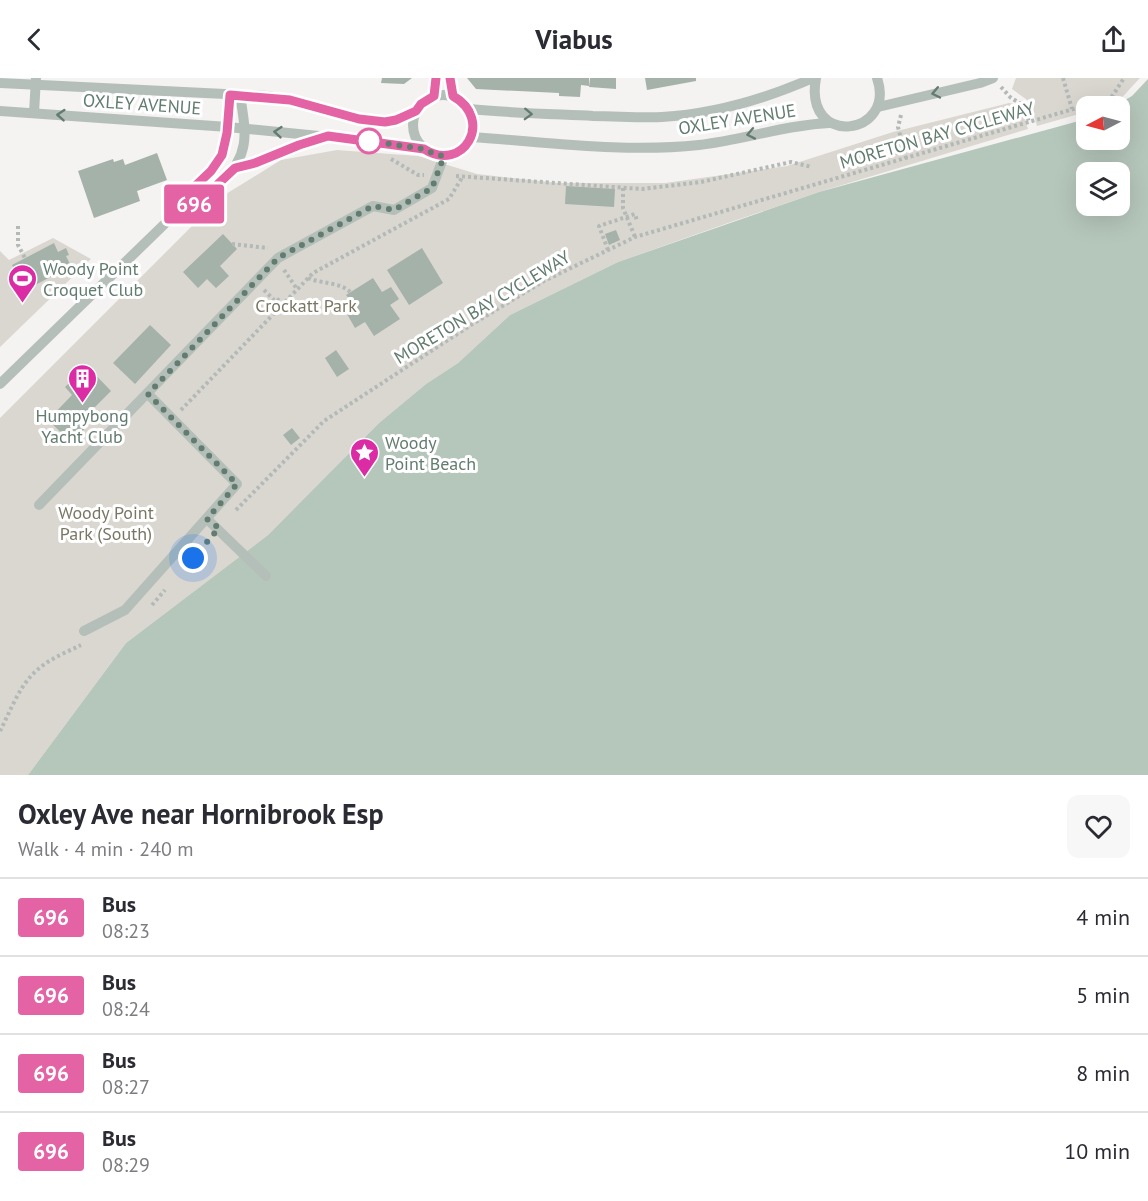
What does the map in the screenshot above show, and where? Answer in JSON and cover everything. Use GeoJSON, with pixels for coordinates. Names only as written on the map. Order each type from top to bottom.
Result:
{"type":"FeatureCollection","features":[{"type":"Feature","properties":{"kind":"street"},"geometry":{"type":"LineString","coordinates":[[434,96],[436,78]]}},
{"type":"Feature","properties":{"kind":"street"},"geometry":{"type":"LineString","coordinates":[[450,78],[453,96]]}},
{"type":"Feature","properties":{"kind":"street"},"geometry":{"type":"LineString","coordinates":[[814,78],[815,105],[829,123]]}},
{"type":"Feature","properties":{"kind":"street","name":"OXLEY AVENUE"},"geometry":{"type":"LineString","coordinates":[[469,109],[517,113],[662,117],[698,113],[753,101],[814,78]]}},
{"type":"Feature","properties":{"kind":"street"},"geometry":{"type":"LineString","coordinates":[[877,78],[881,98],[878,107]]}},
{"type":"Feature","properties":{"kind":"street"},"geometry":{"type":"LineString","coordinates":[[34,113],[36,81]]}},
{"type":"Feature","properties":{"kind":"street","name":"OXLEY AVENUE"},"geometry":{"type":"LineString","coordinates":[[0,83],[36,81],[290,100],[372,121],[396,120],[416,111]]}},
{"type":"Feature","properties":{"kind":"street"},"geometry":{"type":"LineString","coordinates":[[878,107],[996,81]]}},
{"type":"Feature","properties":{"kind":"street"},"geometry":{"type":"LineString","coordinates":[[0,384],[181,208],[190,191],[217,164],[224,149],[235,95]]}},
{"type":"Feature","properties":{"kind":"street"},"geometry":{"type":"LineString","coordinates":[[181,208],[200,201],[235,168],[244,147],[245,129],[235,95]]}},
{"type":"Feature","properties":{"kind":"street"},"geometry":{"type":"LineString","coordinates":[[434,96],[453,96],[462,102],[469,109],[474,128],[471,137],[460,150],[444,156],[424,149],[413,132],[416,111],[421,104],[434,96]]}},
{"type":"Feature","properties":{"kind":"street","name":"OXLEY AVENUE"},"geometry":{"type":"LineString","coordinates":[[471,137],[632,148],[700,145],[801,124],[829,123],[850,127],[862,124],[872,117],[878,107]]}},
{"type":"Feature","properties":{"kind":"street","name":"OXLEY AVENUE"},"geometry":{"type":"LineString","coordinates":[[0,111],[228,127],[328,136],[424,149]]}},
{"type":"Feature","properties":{"kind":"street"},"geometry":{"type":"LineString","coordinates":[[235,168],[328,136]]}},
{"type":"Feature","properties":{"kind":"street"},"geometry":{"type":"LineString","coordinates":[[39,505],[278,258],[373,206],[394,210],[432,188],[444,156]]}},
{"type":"Feature","properties":{"kind":"street"},"geometry":{"type":"LineString","coordinates":[[84,631],[125,610],[237,484],[148,394]]}},
{"type":"Feature","properties":{"kind":"street"},"geometry":{"type":"LineString","coordinates":[[207,519],[219,528],[266,576]]}},
{"type":"Feature","properties":{"kind":"path"},"geometry":{"type":"LineString","coordinates":[[1063,78],[1072,109]]}},
{"type":"Feature","properties":{"kind":"path","name":"MORETON BAY CYCLEWAY"},"geometry":{"type":"LineString","coordinates":[[219,528],[324,422],[489,314],[543,282],[635,237],[1112,98],[1124,78]]}},
{"type":"Feature","properties":{"kind":"path"},"geometry":{"type":"LineString","coordinates":[[996,81],[1004,92],[1023,105],[1029,122]]}},
{"type":"Feature","properties":{"kind":"path"},"geometry":{"type":"LineString","coordinates":[[902,111],[898,127],[906,158]]}},
{"type":"Feature","properties":{"kind":"path"},"geometry":{"type":"LineString","coordinates":[[380,158],[391,159],[418,175],[428,174]]}},
{"type":"Feature","properties":{"kind":"path"},"geometry":{"type":"LineString","coordinates":[[456,176],[642,189],[701,182],[791,162],[812,166]]}},
{"type":"Feature","properties":{"kind":"path"},"geometry":{"type":"LineString","coordinates":[[173,420],[313,273],[449,200],[463,176]]}},
{"type":"Feature","properties":{"kind":"path"},"geometry":{"type":"LineString","coordinates":[[623,188],[623,207],[635,237]]}},
{"type":"Feature","properties":{"kind":"path"},"geometry":{"type":"LineString","coordinates":[[608,250],[599,226],[635,214],[638,221]]}},
{"type":"Feature","properties":{"kind":"path"},"geometry":{"type":"LineString","coordinates":[[18,226],[18,245],[25,258]]}},
{"type":"Feature","properties":{"kind":"path"},"geometry":{"type":"LineString","coordinates":[[309,278],[319,283],[345,287],[350,292]]}},
{"type":"Feature","properties":{"kind":"path"},"geometry":{"type":"LineString","coordinates":[[255,281],[274,300],[276,298],[283,304]]}},
{"type":"Feature","properties":{"kind":"path"},"geometry":{"type":"LineString","coordinates":[[149,607],[169,585]]}},
{"type":"Feature","properties":{"kind":"path"},"geometry":{"type":"LineString","coordinates":[[0,730],[33,674],[51,660],[84,644]]}},
{"type":"Feature","properties":{"kind":"green space"},"geometry":{"type":"Polygon","coordinates":[[[1016,78],[1140,78],[1123,96],[1076,96],[1076,115],[1037,126],[1030,102],[1012,89],[1016,78]]]}},
{"type":"Feature","properties":{"kind":"green space","name":"Crockatt Park"},"geometry":{"type":"Polygon","coordinates":[[[1009,103],[1020,105],[1028,129],[819,192],[618,262],[510,315],[458,363],[426,384],[379,423],[268,535],[126,643],[28,775],[0,775],[0,418],[221,197],[281,160],[337,150],[418,156],[477,174],[558,183],[665,183],[787,166],[893,132],[1009,103]]]}},
{"type":"Feature","properties":{"kind":"green space","name":"Woody Point Croquet Club"},"geometry":{"type":"Polygon","coordinates":[[[53,238],[91,259],[0,347],[0,251],[9,260],[53,238]]]}},
{"type":"Feature","properties":{"kind":"shaded area"},"geometry":{"type":"Polygon","coordinates":[[[1148,79],[1148,775],[28,775],[126,643],[268,535],[379,423],[426,384],[458,363],[510,315],[618,262],[819,192],[1076,122],[1076,150],[1130,150],[1130,97],[1148,79]]]}},
{"type":"Feature","properties":{"kind":"building"},"geometry":{"type":"Polygon","coordinates":[[[382,78],[412,78],[404,84],[381,83],[382,78]]]}},
{"type":"Feature","properties":{"kind":"building"},"geometry":{"type":"Polygon","coordinates":[[[467,78],[589,78],[589,86],[581,85],[580,97],[559,96],[559,93],[476,89],[467,78]]]}},
{"type":"Feature","properties":{"kind":"building"},"geometry":{"type":"Polygon","coordinates":[[[590,78],[616,78],[616,89],[589,87],[590,78]]]}},
{"type":"Feature","properties":{"kind":"building"},"geometry":{"type":"Polygon","coordinates":[[[645,78],[696,78],[696,81],[647,90],[645,78]]]}},
{"type":"Feature","properties":{"kind":"building"},"geometry":{"type":"Polygon","coordinates":[[[898,142],[901,153],[889,157],[886,146],[898,142]]]}},
{"type":"Feature","properties":{"kind":"building"},"geometry":{"type":"Polygon","coordinates":[[[157,153],[167,180],[137,191],[140,201],[94,218],[78,171],[113,159],[114,162],[123,159],[125,165],[157,153]]]}},
{"type":"Feature","properties":{"kind":"building"},"geometry":{"type":"Polygon","coordinates":[[[566,186],[615,189],[614,207],[565,204],[566,186]]]}},
{"type":"Feature","properties":{"kind":"building"},"geometry":{"type":"Polygon","coordinates":[[[616,230],[620,240],[609,245],[605,234],[616,230]]]}},
{"type":"Feature","properties":{"kind":"building"},"geometry":{"type":"Polygon","coordinates":[[[223,234],[237,249],[220,266],[229,276],[216,288],[207,279],[198,288],[183,272],[223,234]]]}},
{"type":"Feature","properties":{"kind":"building"},"geometry":{"type":"Polygon","coordinates":[[[54,243],[58,252],[66,248],[69,255],[66,256],[70,264],[66,266],[67,268],[26,290],[12,265],[54,243]]]}},
{"type":"Feature","properties":{"kind":"building"},"geometry":{"type":"Polygon","coordinates":[[[422,248],[443,283],[409,305],[387,270],[422,248]]]}},
{"type":"Feature","properties":{"kind":"building"},"geometry":{"type":"Polygon","coordinates":[[[550,259],[555,269],[544,275],[539,265],[550,259]]]}},
{"type":"Feature","properties":{"kind":"building"},"geometry":{"type":"Polygon","coordinates":[[[373,278],[382,292],[391,287],[399,299],[390,305],[400,319],[374,336],[365,322],[355,328],[347,314],[356,308],[346,295],[373,278]]]}},
{"type":"Feature","properties":{"kind":"building"},"geometry":{"type":"Polygon","coordinates":[[[150,325],[171,345],[135,384],[113,363],[150,325]]]}},
{"type":"Feature","properties":{"kind":"building"},"geometry":{"type":"Polygon","coordinates":[[[336,350],[349,369],[337,377],[325,358],[336,350]]]}},
{"type":"Feature","properties":{"kind":"building","name":"Humpybong Yacht Club"},"geometry":{"type":"Polygon","coordinates":[[[87,366],[111,391],[91,411],[96,416],[72,443],[48,420],[72,395],[65,387],[87,366]]]}},
{"type":"Feature","properties":{"kind":"building"},"geometry":{"type":"Polygon","coordinates":[[[292,428],[300,438],[291,445],[283,435],[292,428]]]}},
{"type":"Feature","properties":{"kind":"bus line","name":"696"},"geometry":{"type":"LineString","coordinates":[[436,78],[434,96],[427,99],[416,111],[385,122],[359,119],[268,96],[230,95],[227,133],[222,155],[211,171],[190,191],[181,208],[200,201],[235,168],[328,136],[424,149],[437,155],[453,154],[467,145],[474,128],[469,109],[453,96],[450,78]]}},
{"type":"Feature","properties":{"kind":"place","name":"Woody Point Croquet Club"},"geometry":{"type":"Point","coordinates":[22,304]}},
{"type":"Feature","properties":{"kind":"place","name":"Humpybong Yacht Club"},"geometry":{"type":"Point","coordinates":[82,404]}},
{"type":"Feature","properties":{"kind":"place","name":"Woody Point Beach"},"geometry":{"type":"Point","coordinates":[364,478]}},
{"type":"Feature","properties":{"kind":"route"},"geometry":{"type":"LineString","coordinates":[[193,558],[219,528],[207,519],[237,484],[148,394],[278,258],[373,206],[394,210],[432,188],[444,156],[424,149],[369,141]]}},
{"type":"Feature","properties":{"kind":"park label","name":"Woody Point Park (South)"},"geometry":{"type":"Point","coordinates":[106,522]}}]}
